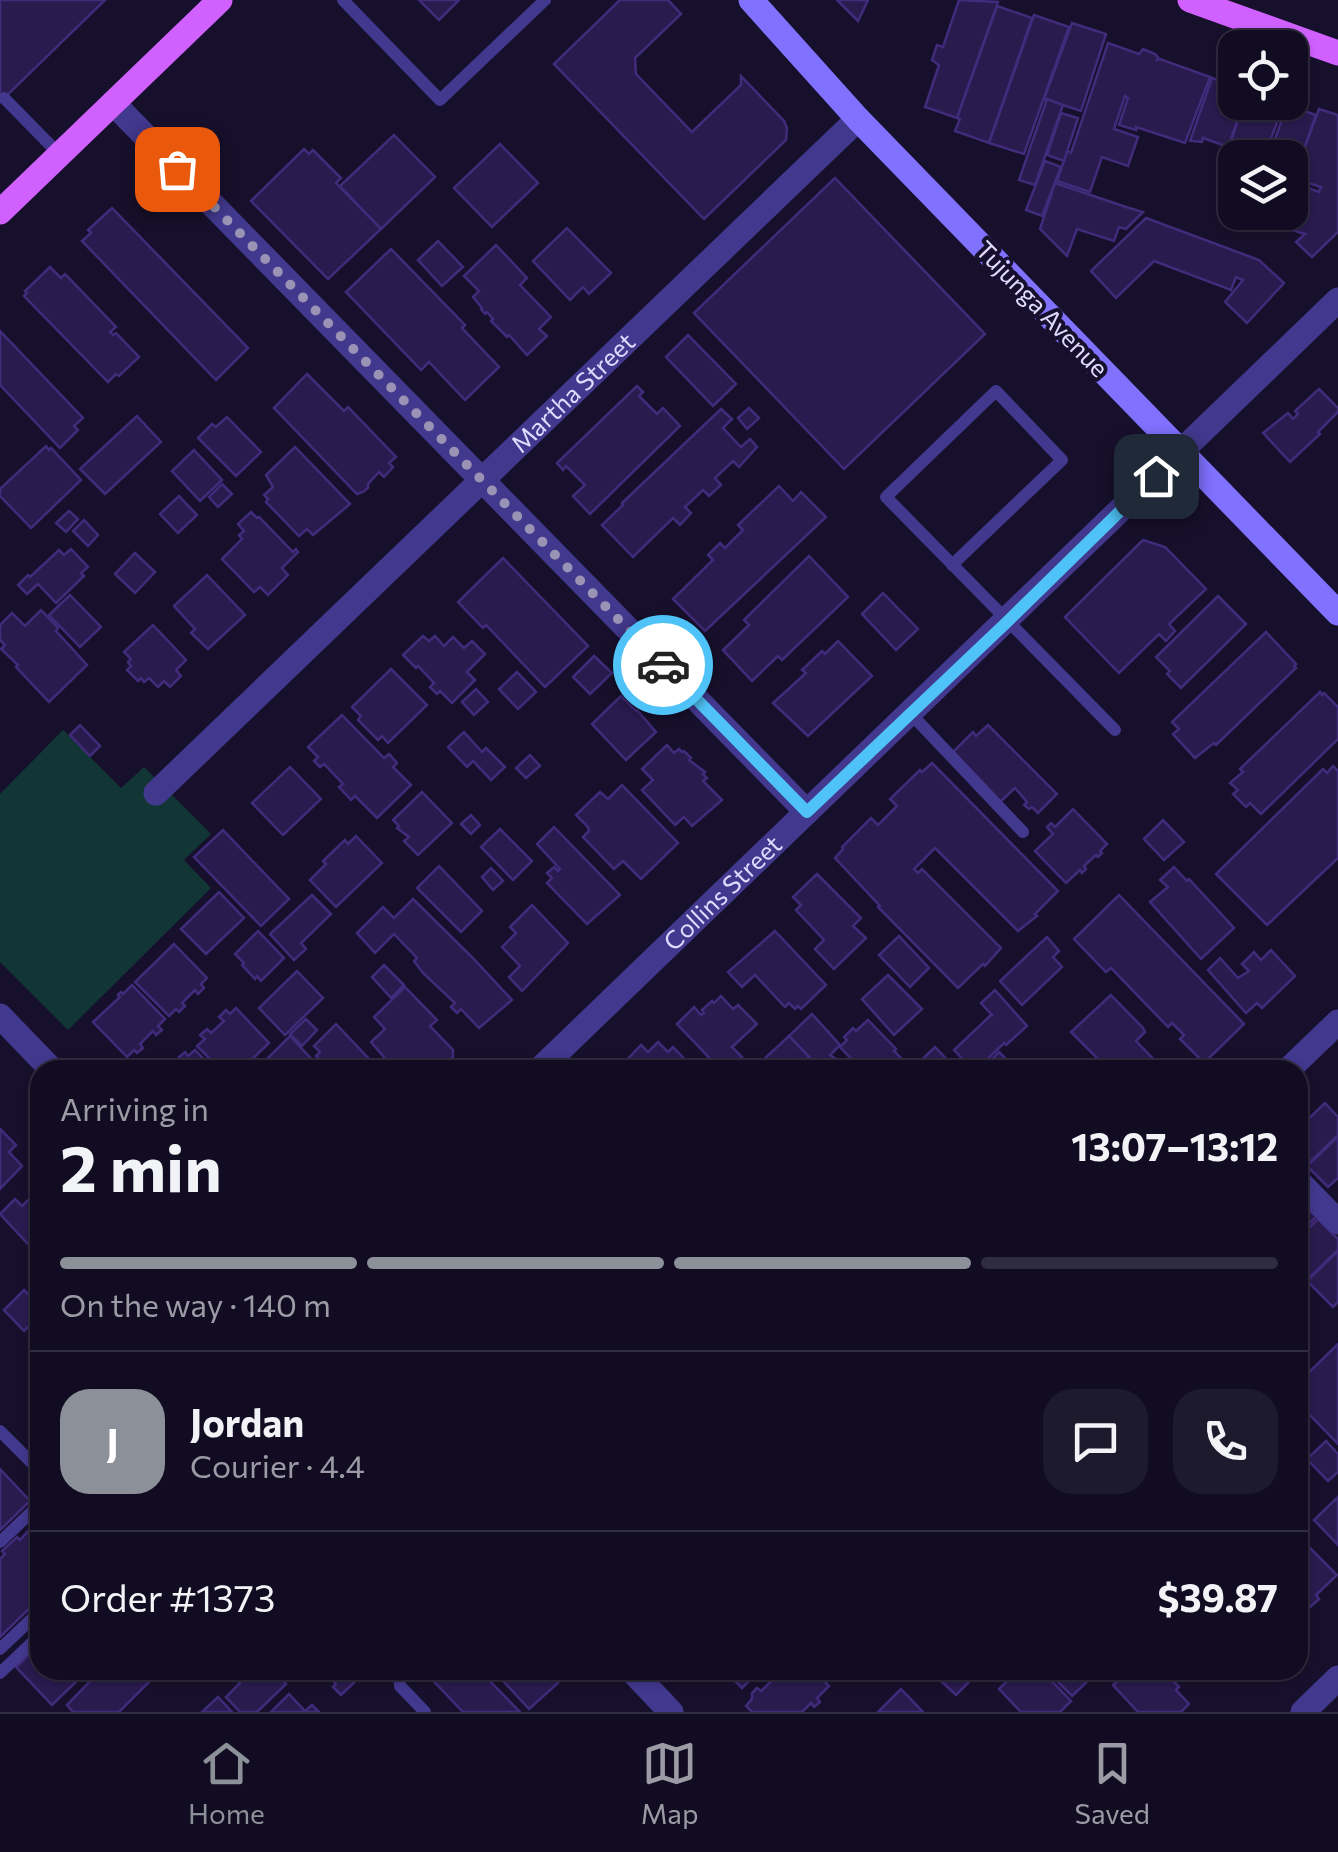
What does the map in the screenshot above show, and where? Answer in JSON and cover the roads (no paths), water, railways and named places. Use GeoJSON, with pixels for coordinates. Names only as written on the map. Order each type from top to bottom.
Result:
{"type":"FeatureCollection","features":[{"type":"Feature","properties":{"kind":"main road"},"geometry":{"type":"LineString","coordinates":[[2,205],[60,155],[220,0]]}},
{"type":"Feature","properties":{"kind":"main road"},"geometry":{"type":"LineString","coordinates":[[1190,0],[1338,54]]}},
{"type":"Feature","properties":{"kind":"street","name":"Tujunga Avenue"},"geometry":{"type":"LineString","coordinates":[[751,0],[858,119],[1338,614]]}},
{"type":"Feature","properties":{"kind":"street"},"geometry":{"type":"LineString","coordinates":[[113,104],[807,812]]}},
{"type":"Feature","properties":{"kind":"street","name":"Martha Street"},"geometry":{"type":"LineString","coordinates":[[156,792],[858,119]]}},
{"type":"Feature","properties":{"kind":"street","name":"Collins Street"},"geometry":{"type":"LineString","coordinates":[[549,1060],[1338,300]]}},
{"type":"Feature","properties":{"kind":"street"},"geometry":{"type":"LineString","coordinates":[[0,1016],[42,1060]]}},
{"type":"Feature","properties":{"kind":"street"},"geometry":{"type":"LineString","coordinates":[[1298,1060],[1338,1022]]}},
{"type":"Feature","properties":{"kind":"street"},"geometry":{"type":"LineString","coordinates":[[1308,1191],[1338,1222]]}},
{"type":"Feature","properties":{"kind":"street"},"geometry":{"type":"LineString","coordinates":[[1303,1712],[1338,1678]]}},
{"type":"Feature","properties":{"kind":"street"},"geometry":{"type":"LineString","coordinates":[[641,1680],[671,1712]]}},
{"type":"Feature","properties":{"kind":"lane"},"geometry":{"type":"LineString","coordinates":[[343,0],[440,100],[546,0]]}},
{"type":"Feature","properties":{"kind":"lane"},"geometry":{"type":"LineString","coordinates":[[4,98],[60,155]]}},
{"type":"Feature","properties":{"kind":"lane"},"geometry":{"type":"LineString","coordinates":[[952,565],[1062,460],[996,390],[886,497],[1007,622],[1115,730]]}},
{"type":"Feature","properties":{"kind":"lane"},"geometry":{"type":"LineString","coordinates":[[911,714],[1022,832]]}},
{"type":"Feature","properties":{"kind":"lane"},"geometry":{"type":"LineString","coordinates":[[0,1430],[30,1461]]}},
{"type":"Feature","properties":{"kind":"lane"},"geometry":{"type":"LineString","coordinates":[[0,1542],[30,1514]]}},
{"type":"Feature","properties":{"kind":"lane"},"geometry":{"type":"LineString","coordinates":[[0,1649],[30,1620]]}},
{"type":"Feature","properties":{"kind":"lane"},"geometry":{"type":"LineString","coordinates":[[0,1673],[30,1644]]}},
{"type":"Feature","properties":{"kind":"lane"},"geometry":{"type":"LineString","coordinates":[[400,1680],[400,1686],[425,1712]]}}]}
